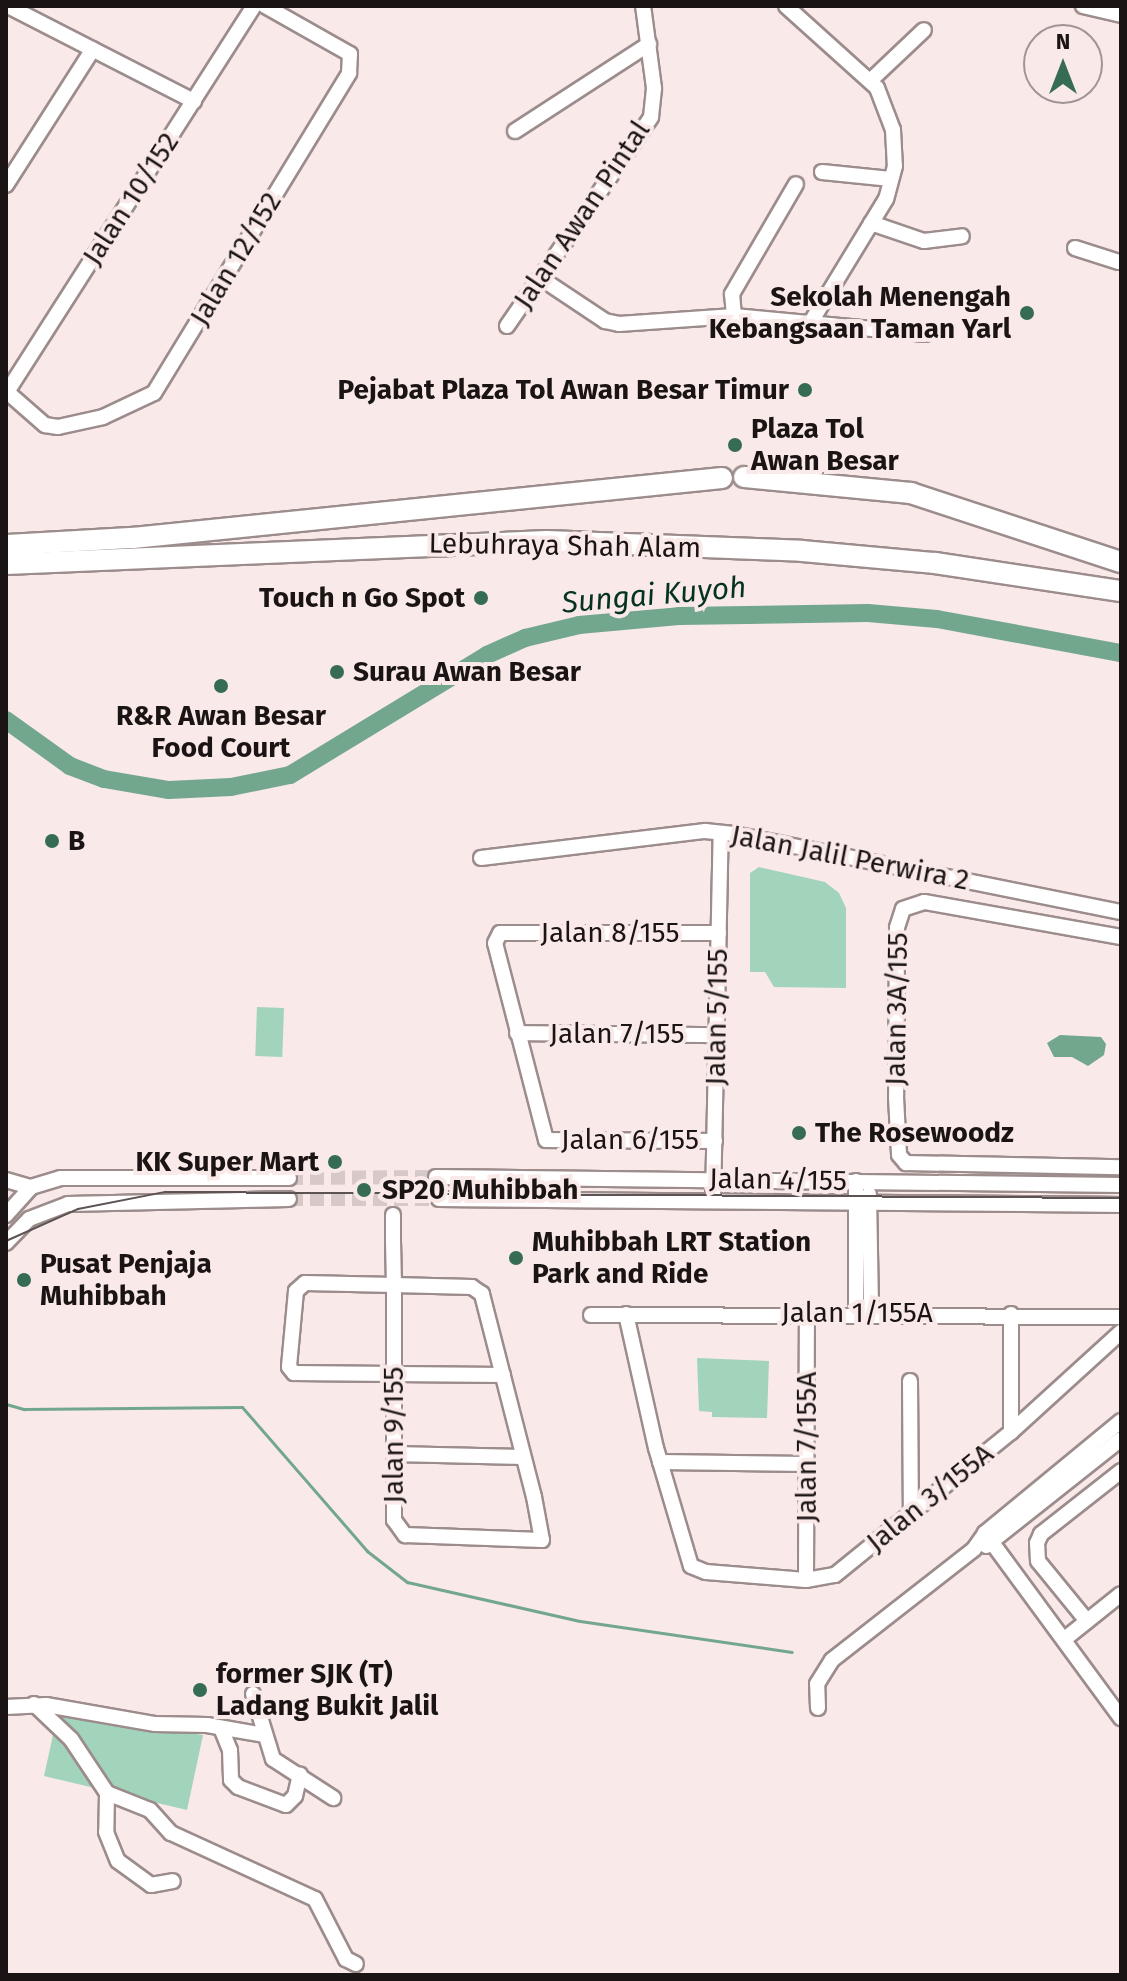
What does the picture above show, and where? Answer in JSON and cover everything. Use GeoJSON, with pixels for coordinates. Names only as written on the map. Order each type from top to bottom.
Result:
{"type":"FeatureCollection","features":[{"type":"Feature","properties":{"kind":"highway"},"geometry":{"type":"LineString","coordinates":[[744,477],[911,493],[1121,562]]}},
{"type":"Feature","properties":{"kind":"highway","name":"Lebuhraya Shah Alam"},"geometry":{"type":"LineString","coordinates":[[6,545],[133,538],[722,478]]}},
{"type":"Feature","properties":{"kind":"highway","name":"Lebuhraya Shah Alam"},"geometry":{"type":"LineString","coordinates":[[6,564],[547,541],[802,551],[935,563],[1121,591]]}},
{"type":"Feature","properties":{"kind":"street"},"geometry":{"type":"LineString","coordinates":[[8,6],[194,101]]}},
{"type":"Feature","properties":{"kind":"street","name":"Jalan 10/152"},"geometry":{"type":"LineString","coordinates":[[6,392],[254,6]]}},
{"type":"Feature","properties":{"kind":"street","name":"Jalan 12/152"},"geometry":{"type":"LineString","coordinates":[[6,392],[45,425],[58,427],[103,417],[154,393],[349,73],[350,54],[331,40],[265,6]]}},
{"type":"Feature","properties":{"kind":"street","name":"Jalan Awan Pintal"},"geometry":{"type":"LineString","coordinates":[[507,326],[651,117],[654,88],[643,6]]}},
{"type":"Feature","properties":{"kind":"street"},"geometry":{"type":"LineString","coordinates":[[1083,6],[1121,15]]}},
{"type":"Feature","properties":{"kind":"street"},"geometry":{"type":"LineString","coordinates":[[791,8],[870,81],[893,130],[891,179],[871,223],[809,325]]}},
{"type":"Feature","properties":{"kind":"street"},"geometry":{"type":"LineString","coordinates":[[870,81],[924,30]]}},
{"type":"Feature","properties":{"kind":"street"},"geometry":{"type":"LineString","coordinates":[[515,131],[649,44]]}},
{"type":"Feature","properties":{"kind":"street"},"geometry":{"type":"LineString","coordinates":[[6,185],[93,49]]}},
{"type":"Feature","properties":{"kind":"street"},"geometry":{"type":"LineString","coordinates":[[822,172],[891,179]]}},
{"type":"Feature","properties":{"kind":"street"},"geometry":{"type":"LineString","coordinates":[[734,316],[732,294],[796,184]]}},
{"type":"Feature","properties":{"kind":"street"},"geometry":{"type":"LineString","coordinates":[[871,223],[924,241],[962,236]]}},
{"type":"Feature","properties":{"kind":"street"},"geometry":{"type":"LineString","coordinates":[[1075,248],[1120,261]]}},
{"type":"Feature","properties":{"kind":"street"},"geometry":{"type":"LineString","coordinates":[[542,279],[605,321],[619,324],[734,316],[925,334]]}},
{"type":"Feature","properties":{"kind":"street","name":"Jalan Jalil Perwira 2"},"geometry":{"type":"LineString","coordinates":[[481,858],[721,833],[1121,912]]}},
{"type":"Feature","properties":{"kind":"street","name":"Jalan 5/155"},"geometry":{"type":"LineString","coordinates":[[713,1201],[721,833]]}},
{"type":"Feature","properties":{"kind":"street","name":"Jalan 3A/155"},"geometry":{"type":"LineString","coordinates":[[1121,937],[924,902],[903,909],[897,928],[896,1097],[899,1155],[906,1163],[1121,1167]]}},
{"type":"Feature","properties":{"kind":"street","name":"Jalan 8/155"},"geometry":{"type":"LineString","coordinates":[[517,1033],[495,943],[500,933],[719,933]]}},
{"type":"Feature","properties":{"kind":"street","name":"Jalan 7/155"},"geometry":{"type":"LineString","coordinates":[[517,1033],[717,1035]]}},
{"type":"Feature","properties":{"kind":"street","name":"Jalan 6/155"},"geometry":{"type":"LineString","coordinates":[[517,1033],[546,1140],[715,1141]]}},
{"type":"Feature","properties":{"kind":"street","name":"Jalan 4/155"},"geometry":{"type":"LineString","coordinates":[[436,1177],[1121,1185]]}},
{"type":"Feature","properties":{"kind":"street"},"geometry":{"type":"LineString","coordinates":[[6,1215],[31,1187],[61,1178],[289,1178]]}},
{"type":"Feature","properties":{"kind":"street"},"geometry":{"type":"LineString","coordinates":[[6,1180],[31,1187]]}},
{"type":"Feature","properties":{"kind":"street"},"geometry":{"type":"LineString","coordinates":[[862,1181],[864,1313]]}},
{"type":"Feature","properties":{"kind":"street"},"geometry":{"type":"LineString","coordinates":[[6,1243],[29,1219],[68,1204],[289,1199]]}},
{"type":"Feature","properties":{"kind":"street","name":"Jalan 4/155"},"geometry":{"type":"LineString","coordinates":[[439,1199],[1121,1205]]}},
{"type":"Feature","properties":{"kind":"street","name":"Jalan 9/155"},"geometry":{"type":"LineString","coordinates":[[393,1215],[394,1520],[405,1535],[540,1542],[523,1457],[484,1300],[472,1287],[394,1285]]}},
{"type":"Feature","properties":{"kind":"street"},"geometry":{"type":"LineString","coordinates":[[394,1285],[305,1283],[294,1297],[291,1371],[503,1375]]}},
{"type":"Feature","properties":{"kind":"street","name":"Jalan 7/155A"},"geometry":{"type":"LineString","coordinates":[[806,1580],[807,1313]]}},
{"type":"Feature","properties":{"kind":"street","name":"Jalan 1/155A"},"geometry":{"type":"LineString","coordinates":[[591,1315],[864,1313],[1121,1317]]}},
{"type":"Feature","properties":{"kind":"street"},"geometry":{"type":"LineString","coordinates":[[626,1314],[660,1462],[808,1464]]}},
{"type":"Feature","properties":{"kind":"street"},"geometry":{"type":"LineString","coordinates":[[1011,1314],[1011,1432]]}},
{"type":"Feature","properties":{"kind":"street","name":"Jalan 3/155A"},"geometry":{"type":"LineString","coordinates":[[660,1462],[687,1560],[706,1572],[806,1580],[835,1575],[1011,1432],[1121,1332]]}},
{"type":"Feature","properties":{"kind":"street"},"geometry":{"type":"LineString","coordinates":[[910,1381],[911,1513]]}},
{"type":"Feature","properties":{"kind":"street"},"geometry":{"type":"LineString","coordinates":[[990,1538],[1121,1421]]}},
{"type":"Feature","properties":{"kind":"street"},"geometry":{"type":"LineString","coordinates":[[818,1708],[817,1684],[825,1667],[974,1549],[1121,1439]]}},
{"type":"Feature","properties":{"kind":"street"},"geometry":{"type":"LineString","coordinates":[[394,1454],[523,1457]]}},
{"type":"Feature","properties":{"kind":"street"},"geometry":{"type":"LineString","coordinates":[[1087,1621],[1038,1561],[1037,1543],[1041,1534],[1121,1471]]}},
{"type":"Feature","properties":{"kind":"street"},"geometry":{"type":"LineString","coordinates":[[990,1538],[1066,1638],[1121,1718]]}},
{"type":"Feature","properties":{"kind":"street"},"geometry":{"type":"LineString","coordinates":[[1066,1638],[1121,1594]]}},
{"type":"Feature","properties":{"kind":"street"},"geometry":{"type":"LineString","coordinates":[[253,1694],[273,1759],[333,1798]]}},
{"type":"Feature","properties":{"kind":"street"},"geometry":{"type":"LineString","coordinates":[[6,1707],[34,1704],[155,1724],[221,1728],[265,1735]]}},
{"type":"Feature","properties":{"kind":"street"},"geometry":{"type":"LineString","coordinates":[[34,1704],[71,1739],[107,1793],[150,1810],[171,1833],[315,1899],[346,1959],[356,1964]]}},
{"type":"Feature","properties":{"kind":"street"},"geometry":{"type":"LineString","coordinates":[[221,1728],[230,1750],[231,1780],[238,1787],[286,1805],[295,1796],[300,1775]]}},
{"type":"Feature","properties":{"kind":"street"},"geometry":{"type":"LineString","coordinates":[[107,1793],[106,1832],[118,1861],[151,1885],[173,1881]]}},
{"type":"Feature","properties":{"kind":"shaded area"},"geometry":{"type":"Polygon","coordinates":[[[759,867],[825,882],[839,893],[846,908],[846,988],[774,987],[765,972],[750,972],[750,873],[759,867]]]}},
{"type":"Feature","properties":{"kind":"shaded area"},"geometry":{"type":"Polygon","coordinates":[[[257,1007],[284,1008],[282,1057],[255,1056],[257,1007]]]}},
{"type":"Feature","properties":{"kind":"shaded area"},"geometry":{"type":"Polygon","coordinates":[[[1060,1035],[1101,1037],[1106,1044],[1104,1055],[1088,1066],[1072,1057],[1054,1057],[1047,1043],[1060,1035]]]}},
{"type":"Feature","properties":{"kind":"shaded area"},"geometry":{"type":"Polygon","coordinates":[[[697,1358],[769,1361],[767,1418],[712,1417],[712,1412],[699,1411],[697,1358]]]}},
{"type":"Feature","properties":{"kind":"shaded area"},"geometry":{"type":"Polygon","coordinates":[[[58,1712],[203,1735],[187,1810],[44,1776],[58,1712]]]}},
{"type":"Feature","properties":{"kind":"waterway","name":"Sungai Kuyoh"},"geometry":{"type":"LineString","coordinates":[[6,720],[70,766],[104,779],[169,790],[231,787],[290,775],[487,655],[525,638],[579,625],[679,616],[868,613],[937,619],[1121,653]]}},
{"type":"Feature","properties":{"kind":"waterway"},"geometry":{"type":"LineString","coordinates":[[6,1404],[24,1409],[242,1407],[367,1551],[407,1582],[580,1621],[792,1652]]}},
{"type":"Feature","properties":{"kind":"tunnel"},"geometry":{"type":"LineString","coordinates":[[289,1178],[436,1177]]}},
{"type":"Feature","properties":{"kind":"tunnel"},"geometry":{"type":"LineString","coordinates":[[289,1199],[439,1199]]}},
{"type":"Feature","properties":{"kind":"tram line"},"geometry":{"type":"LineString","coordinates":[[6,1241],[78,1209],[165,1192],[1121,1198]]}},
{"type":"Feature","properties":{"kind":"place","name":"Sekolah Menengah Kebangsaan Taman Yarl"},"geometry":{"type":"Point","coordinates":[1027,313]}},
{"type":"Feature","properties":{"kind":"place","name":"Pejabat Plaza Tol Awan Besar Timur"},"geometry":{"type":"Point","coordinates":[805,390]}},
{"type":"Feature","properties":{"kind":"place","name":"Plaza Tol Awan Besar"},"geometry":{"type":"Point","coordinates":[735,445]}},
{"type":"Feature","properties":{"kind":"place","name":"Touch n Go Spot"},"geometry":{"type":"Point","coordinates":[481,598]}},
{"type":"Feature","properties":{"kind":"place","name":"Surau Awan Besar"},"geometry":{"type":"Point","coordinates":[337,672]}},
{"type":"Feature","properties":{"kind":"place","name":"R&R Awan Besar Food Court"},"geometry":{"type":"Point","coordinates":[221,686]}},
{"type":"Feature","properties":{"kind":"place","name":"B"},"geometry":{"type":"Point","coordinates":[52,841]}},
{"type":"Feature","properties":{"kind":"place","name":"The Rosewoodz"},"geometry":{"type":"Point","coordinates":[799,1133]}},
{"type":"Feature","properties":{"kind":"place","name":"KK Super Mart"},"geometry":{"type":"Point","coordinates":[335,1162]}},
{"type":"Feature","properties":{"kind":"place","name":"SP20 Muhibbah"},"geometry":{"type":"Point","coordinates":[364,1190]}},
{"type":"Feature","properties":{"kind":"place","name":"Muhibbah LRT Station Park and Ride"},"geometry":{"type":"Point","coordinates":[516,1258]}},
{"type":"Feature","properties":{"kind":"place","name":"Pusat Penjaja Muhibbah"},"geometry":{"type":"Point","coordinates":[24,1280]}},
{"type":"Feature","properties":{"kind":"place","name":"former SJK (T) Ladang Bukit Jalil"},"geometry":{"type":"Point","coordinates":[200,1690]}}]}
